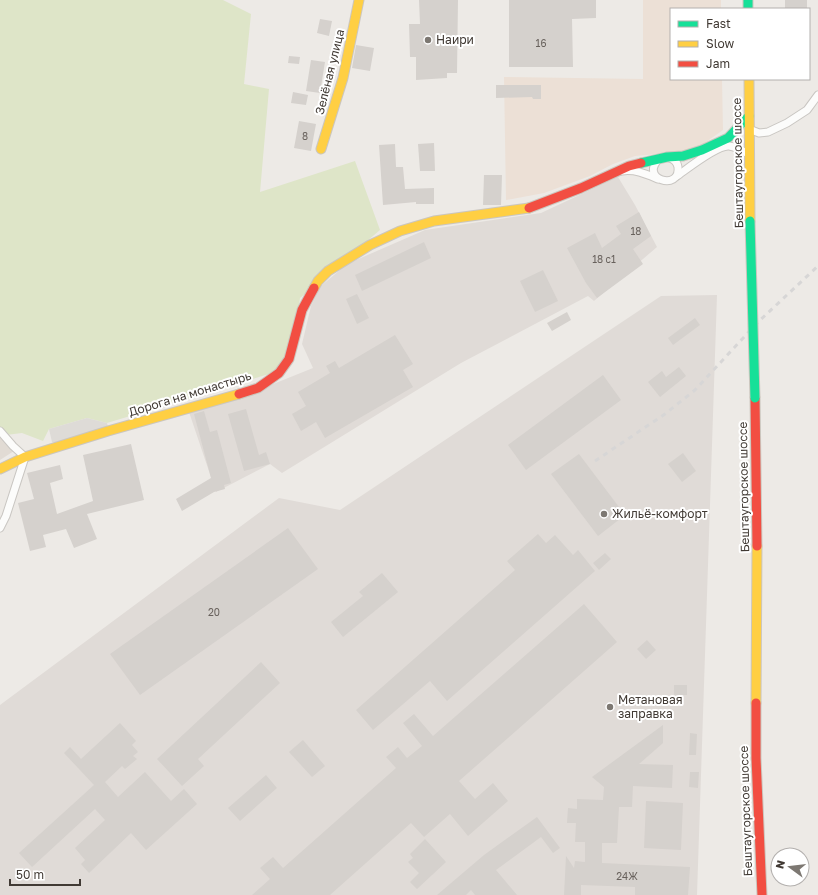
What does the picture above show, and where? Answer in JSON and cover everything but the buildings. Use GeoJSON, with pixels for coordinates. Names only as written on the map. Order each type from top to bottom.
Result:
{"type":"FeatureCollection","features":[{"type":"Feature","properties":{"kind":"street","name":"Зелёная улица"},"geometry":{"type":"LineString","coordinates":[[321,149],[343,78],[358,0]]}},
{"type":"Feature","properties":{"kind":"street","name":"Бештаугорское шоссе"},"geometry":{"type":"LineString","coordinates":[[749,80],[750,221],[755,398],[756,758],[762,895]]}},
{"type":"Feature","properties":{"kind":"street"},"geometry":{"type":"LineString","coordinates":[[750,129],[760,133],[768,132],[787,123],[807,110],[818,96]]}},
{"type":"Feature","properties":{"kind":"street","name":"Дорога на монастырь"},"geometry":{"type":"LineString","coordinates":[[0,469],[25,457],[108,431],[258,388],[279,373],[289,359],[302,310],[318,281],[328,271],[400,231],[434,221],[525,209],[581,188],[629,166],[663,157],[683,156],[696,152],[728,138],[749,116]]}},
{"type":"Feature","properties":{"kind":"street"},"geometry":{"type":"LineString","coordinates":[[616,171],[629,170],[641,172],[666,182],[672,180],[717,149],[728,146],[737,148],[750,155]]}},
{"type":"Feature","properties":{"kind":"street"},"geometry":{"type":"LineString","coordinates":[[659,180],[655,175],[654,168],[656,162],[663,157],[673,158],[677,163],[677,176]]}},
{"type":"Feature","properties":{"kind":"street"},"geometry":{"type":"LineString","coordinates":[[0,431],[25,457],[6,516],[0,528]]}},
{"type":"Feature","properties":{"kind":"shaded area"},"geometry":{"type":"Polygon","coordinates":[[[643,0],[721,0],[721,8],[670,8],[670,80],[722,80],[723,130],[699,147],[681,152],[635,156],[613,164],[590,176],[544,193],[506,200],[504,77],[643,79],[643,0]]]}},
{"type":"Feature","properties":{"kind":"shaded area"},"geometry":{"type":"Polygon","coordinates":[[[618,177],[635,205],[657,247],[594,301],[588,296],[461,363],[282,473],[270,464],[216,492],[189,412],[246,395],[313,368],[302,344],[311,306],[321,286],[347,264],[425,230],[541,213],[618,177]]]}},
{"type":"Feature","properties":{"kind":"shaded area"},"geometry":{"type":"Polygon","coordinates":[[[717,295],[697,895],[0,895],[0,705],[279,498],[340,510],[661,296],[717,295]]]}},
{"type":"Feature","properties":{"kind":"shaded area"},"geometry":{"type":"Polygon","coordinates":[[[87,418],[107,423],[108,427],[56,443],[52,442],[49,429],[87,418]]]}},
{"type":"Feature","properties":{"kind":"shaded area"},"geometry":{"type":"Polygon","coordinates":[[[0,436],[14,451],[0,460],[0,436]]]}},
{"type":"Feature","properties":{"kind":"green space"},"geometry":{"type":"Polygon","coordinates":[[[0,0],[223,0],[251,14],[244,84],[269,89],[260,192],[355,161],[380,230],[300,298],[289,368],[107,423],[87,418],[49,429],[43,441],[22,433],[6,435],[0,428],[0,0]]]}},
{"type":"Feature","properties":{"kind":"railway"},"geometry":{"type":"LineString","coordinates":[[595,461],[665,414],[695,390],[757,323],[818,266]]}},
{"type":"Feature","properties":{"kind":"traffic: fast"},"geometry":{"type":"LineString","coordinates":[[748,0],[748,8]]}},
{"type":"Feature","properties":{"kind":"traffic: fast"},"geometry":{"type":"LineString","coordinates":[[641,163],[667,157],[683,156],[702,150],[728,138],[749,116]]}},
{"type":"Feature","properties":{"kind":"traffic: fast"},"geometry":{"type":"LineString","coordinates":[[750,221],[755,398]]}},
{"type":"Feature","properties":{"kind":"traffic: slow"},"geometry":{"type":"LineString","coordinates":[[321,149],[343,78],[359,0]]}},
{"type":"Feature","properties":{"kind":"traffic: slow"},"geometry":{"type":"LineString","coordinates":[[749,80],[750,221]]}},
{"type":"Feature","properties":{"kind":"traffic: slow"},"geometry":{"type":"LineString","coordinates":[[314,288],[318,281],[328,271],[370,245],[400,231],[434,221],[529,208]]}},
{"type":"Feature","properties":{"kind":"traffic: slow"},"geometry":{"type":"LineString","coordinates":[[0,469],[25,457],[108,431],[239,394]]}},
{"type":"Feature","properties":{"kind":"traffic: slow"},"geometry":{"type":"LineString","coordinates":[[756,703],[757,546]]}},
{"type":"Feature","properties":{"kind":"traffic: jam"},"geometry":{"type":"LineString","coordinates":[[529,208],[581,188],[629,166],[641,163]]}},
{"type":"Feature","properties":{"kind":"traffic: jam"},"geometry":{"type":"LineString","coordinates":[[239,394],[258,388],[279,373],[289,359],[302,310],[314,288]]}},
{"type":"Feature","properties":{"kind":"traffic: jam"},"geometry":{"type":"LineString","coordinates":[[755,398],[757,546]]}},
{"type":"Feature","properties":{"kind":"traffic: jam"},"geometry":{"type":"LineString","coordinates":[[756,703],[756,758],[762,895]]}},
{"type":"Feature","properties":{"kind":"place","name":"Наири"},"geometry":{"type":"Point","coordinates":[428,40]}},
{"type":"Feature","properties":{"kind":"place","name":"Жильё-комфорт"},"geometry":{"type":"Point","coordinates":[604,514]}},
{"type":"Feature","properties":{"kind":"place","name":"Метановая заправка"},"geometry":{"type":"Point","coordinates":[610,707]}}]}
